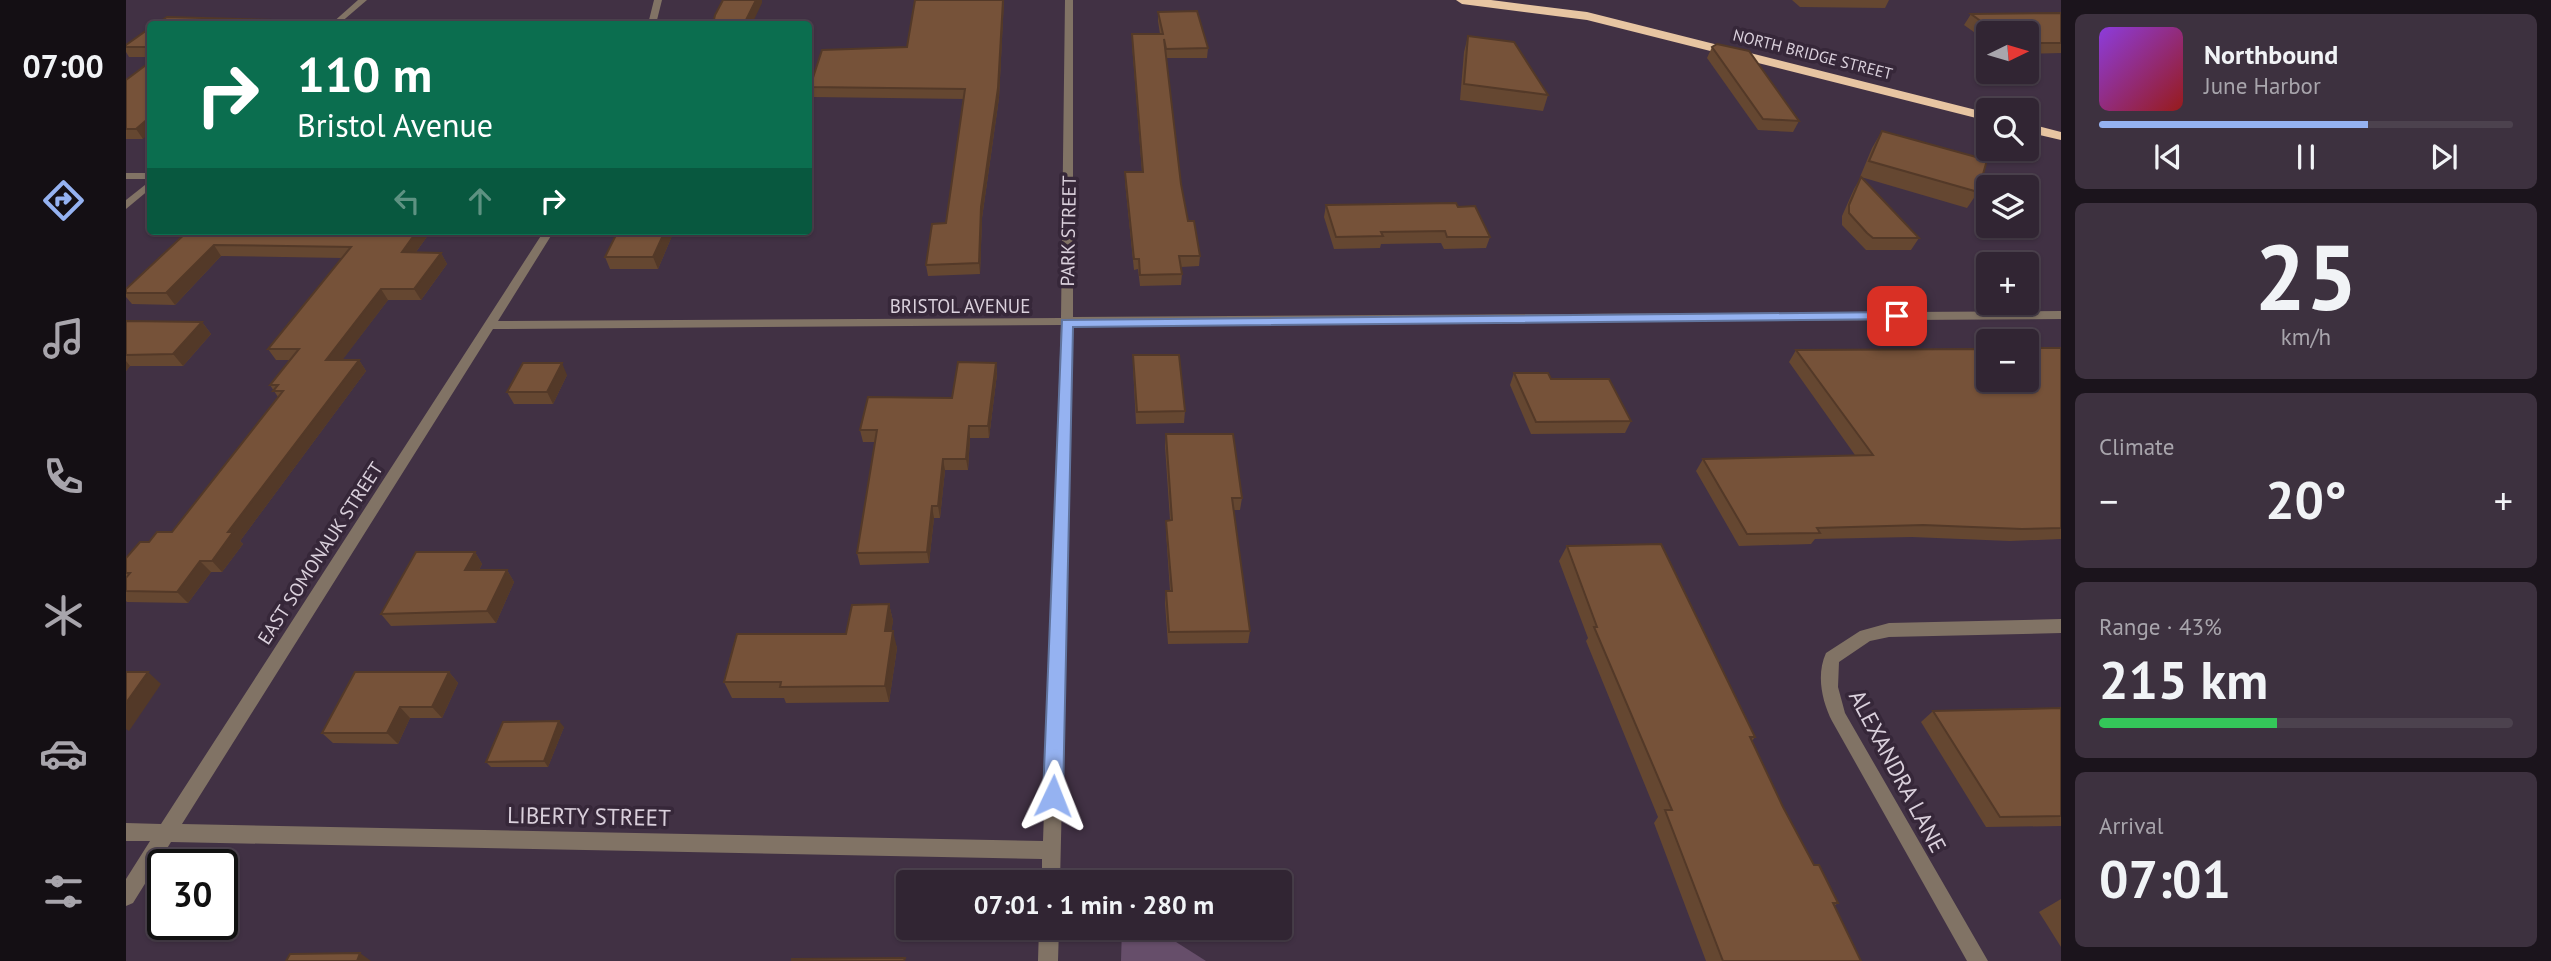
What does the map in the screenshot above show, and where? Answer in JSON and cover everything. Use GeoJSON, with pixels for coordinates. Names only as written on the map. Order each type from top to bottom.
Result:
{"type":"FeatureCollection","features":[{"type":"Feature","properties":{"kind":"highway","name":"NORTH BRIDGE STREET"},"geometry":{"type":"LineString","coordinates":[[1462,0],[1509,2],[1587,16],[1699,42],[1976,114]]}},
{"type":"Feature","properties":{"kind":"highway"},"geometry":{"type":"LineString","coordinates":[[2039,130],[2061,136]]}},
{"type":"Feature","properties":{"kind":"street"},"geometry":{"type":"LineString","coordinates":[[338,21],[363,0]]}},
{"type":"Feature","properties":{"kind":"street"},"geometry":{"type":"LineString","coordinates":[[653,21],[658,0]]}},
{"type":"Feature","properties":{"kind":"street","name":"PARK STREET"},"geometry":{"type":"LineString","coordinates":[[1051,870],[1066,323],[1069,0]]}},
{"type":"Feature","properties":{"kind":"street"},"geometry":{"type":"LineString","coordinates":[[126,176],[147,176]]}},
{"type":"Feature","properties":{"kind":"street"},"geometry":{"type":"LineString","coordinates":[[126,206],[147,187]]}},
{"type":"Feature","properties":{"kind":"street","name":"EAST SOMONAUK STREET"},"geometry":{"type":"LineString","coordinates":[[126,896],[164,832],[546,235]]}},
{"type":"Feature","properties":{"kind":"street","name":"BRISTOL AVENUE"},"geometry":{"type":"LineString","coordinates":[[489,325],[2061,315]]}},
{"type":"Feature","properties":{"kind":"street","name":"ALEXANDRA LANE"},"geometry":{"type":"LineString","coordinates":[[1978,961],[1838,716],[1829,693],[1828,676],[1832,658],[1866,636],[1889,630],[2061,626]]}},
{"type":"Feature","properties":{"kind":"street","name":"LIBERTY STREET"},"geometry":{"type":"LineString","coordinates":[[126,832],[1052,850]]}},
{"type":"Feature","properties":{"kind":"street"},"geometry":{"type":"LineString","coordinates":[[1048,961],[1049,940]]}},
{"type":"Feature","properties":{"kind":"shaded area"},"geometry":{"type":"Polygon","coordinates":[[[1122,940],[1173,940],[1206,961],[1121,961],[1122,940]]]}},
{"type":"Feature","properties":{"kind":"building"},"geometry":{"type":"Polygon","coordinates":[[[723,0],[756,0],[746,21],[714,21],[723,0]]]}},
{"type":"Feature","properties":{"kind":"building"},"geometry":{"type":"Polygon","coordinates":[[[915,0],[1003,0],[998,88],[981,207],[979,263],[926,265],[932,224],[946,223],[965,89],[812,87],[822,50],[907,47],[915,0]]]}},
{"type":"Feature","properties":{"kind":"building"},"geometry":{"type":"Polygon","coordinates":[[[1197,11],[1208,48],[1166,49],[1164,39],[1181,184],[1188,221],[1194,221],[1200,256],[1179,256],[1182,274],[1140,275],[1139,259],[1134,259],[1125,172],[1143,172],[1132,34],[1163,34],[1158,12],[1197,11]]]}},
{"type":"Feature","properties":{"kind":"building"},"geometry":{"type":"Polygon","coordinates":[[[2061,13],[2061,43],[2039,43],[2039,21],[1981,21],[1971,14],[2061,13]]]}},
{"type":"Feature","properties":{"kind":"building"},"geometry":{"type":"Polygon","coordinates":[[[167,17],[270,20],[269,21],[161,21],[167,17]]]}},
{"type":"Feature","properties":{"kind":"building"},"geometry":{"type":"Polygon","coordinates":[[[147,30],[147,47],[126,45],[147,30]]]}},
{"type":"Feature","properties":{"kind":"building"},"geometry":{"type":"Polygon","coordinates":[[[1468,36],[1514,42],[1548,95],[1464,84],[1468,36]]]}},
{"type":"Feature","properties":{"kind":"building"},"geometry":{"type":"Polygon","coordinates":[[[1717,44],[1749,51],[1799,121],[1763,119],[1712,47],[1717,44]]]}},
{"type":"Feature","properties":{"kind":"building"},"geometry":{"type":"Polygon","coordinates":[[[147,64],[147,120],[136,129],[126,129],[126,80],[147,64]]]}},
{"type":"Feature","properties":{"kind":"building"},"geometry":{"type":"Polygon","coordinates":[[[1882,131],[1976,157],[1976,161],[1987,161],[1983,175],[1976,175],[1976,191],[1869,161],[1882,131]]]}},
{"type":"Feature","properties":{"kind":"building"},"geometry":{"type":"Polygon","coordinates":[[[1861,177],[1919,238],[1873,238],[1867,233],[1849,213],[1849,205],[1861,177]]]}},
{"type":"Feature","properties":{"kind":"building"},"geometry":{"type":"Polygon","coordinates":[[[1456,203],[1458,207],[1475,206],[1490,237],[1447,237],[1445,231],[1381,232],[1383,236],[1336,237],[1326,205],[1456,203]]]}},
{"type":"Feature","properties":{"kind":"building"},"geometry":{"type":"Polygon","coordinates":[[[184,235],[414,235],[402,252],[441,253],[414,289],[381,289],[326,360],[359,360],[228,532],[233,532],[212,561],[200,561],[177,592],[126,591],[126,578],[130,573],[126,573],[126,558],[140,542],[149,542],[157,532],[172,532],[283,391],[273,391],[278,385],[270,385],[299,349],[268,349],[351,247],[214,245],[166,293],[126,293],[126,289],[184,235]]]}},
{"type":"Feature","properties":{"kind":"building"},"geometry":{"type":"Polygon","coordinates":[[[616,235],[663,235],[653,257],[605,257],[616,235]]]}},
{"type":"Feature","properties":{"kind":"building"},"geometry":{"type":"Polygon","coordinates":[[[126,321],[202,322],[173,354],[126,355],[126,321]]]}},
{"type":"Feature","properties":{"kind":"building"},"geometry":{"type":"Polygon","coordinates":[[[2039,348],[2061,348],[2061,528],[1923,525],[1817,528],[1820,533],[1747,534],[1703,459],[1873,455],[1796,350],[1976,349],[1976,392],[2039,392],[2039,348]]]}},
{"type":"Feature","properties":{"kind":"building"},"geometry":{"type":"Polygon","coordinates":[[[1133,355],[1179,355],[1185,411],[1137,412],[1133,355]]]}},
{"type":"Feature","properties":{"kind":"building"},"geometry":{"type":"Polygon","coordinates":[[[958,362],[996,363],[988,426],[969,426],[966,459],[943,459],[938,506],[932,506],[927,552],[857,553],[877,430],[860,430],[868,397],[952,398],[958,362]]]}},
{"type":"Feature","properties":{"kind":"building"},"geometry":{"type":"Polygon","coordinates":[[[523,363],[562,363],[547,392],[507,392],[523,363]]]}},
{"type":"Feature","properties":{"kind":"building"},"geometry":{"type":"Polygon","coordinates":[[[1514,373],[1548,373],[1551,379],[1609,379],[1631,421],[1536,422],[1514,373]]]}},
{"type":"Feature","properties":{"kind":"building"},"geometry":{"type":"Polygon","coordinates":[[[1166,434],[1233,434],[1242,498],[1232,498],[1250,631],[1169,632],[1166,591],[1172,591],[1166,521],[1172,520],[1166,434]]]}},
{"type":"Feature","properties":{"kind":"building"},"geometry":{"type":"Polygon","coordinates":[[[1661,544],[1755,737],[1750,737],[1783,807],[1814,865],[1819,865],[1838,903],[1833,903],[1861,961],[1723,961],[1665,810],[1672,810],[1594,627],[1597,627],[1567,546],[1661,544]]]}},
{"type":"Feature","properties":{"kind":"building"},"geometry":{"type":"Polygon","coordinates":[[[416,552],[475,552],[465,570],[507,570],[487,611],[381,614],[416,552]]]}},
{"type":"Feature","properties":{"kind":"building"},"geometry":{"type":"Polygon","coordinates":[[[889,604],[885,631],[893,631],[885,686],[780,687],[781,682],[724,682],[737,634],[846,634],[852,605],[889,604]]]}},
{"type":"Feature","properties":{"kind":"building"},"geometry":{"type":"Polygon","coordinates":[[[126,672],[148,672],[126,703],[126,672]]]}},
{"type":"Feature","properties":{"kind":"building"},"geometry":{"type":"Polygon","coordinates":[[[355,672],[449,672],[432,707],[400,707],[387,733],[322,733],[355,672]]]}},
{"type":"Feature","properties":{"kind":"building"},"geometry":{"type":"Polygon","coordinates":[[[2061,708],[2061,816],[2000,817],[1933,711],[2061,708]]]}},
{"type":"Feature","properties":{"kind":"building"},"geometry":{"type":"Polygon","coordinates":[[[559,721],[544,761],[486,762],[503,722],[559,721]]]}},
{"type":"Feature","properties":{"kind":"building"},"geometry":{"type":"Polygon","coordinates":[[[360,953],[357,961],[286,961],[290,954],[360,953]]]}},
{"type":"Feature","properties":{"kind":"building"},"geometry":{"type":"Polygon","coordinates":[[[905,958],[904,961],[792,961],[792,959],[905,958]]]}},
{"type":"Feature","properties":{"kind":"route"},"geometry":{"type":"LineString","coordinates":[[1053,796],[1066,323],[1897,316]]}}]}
